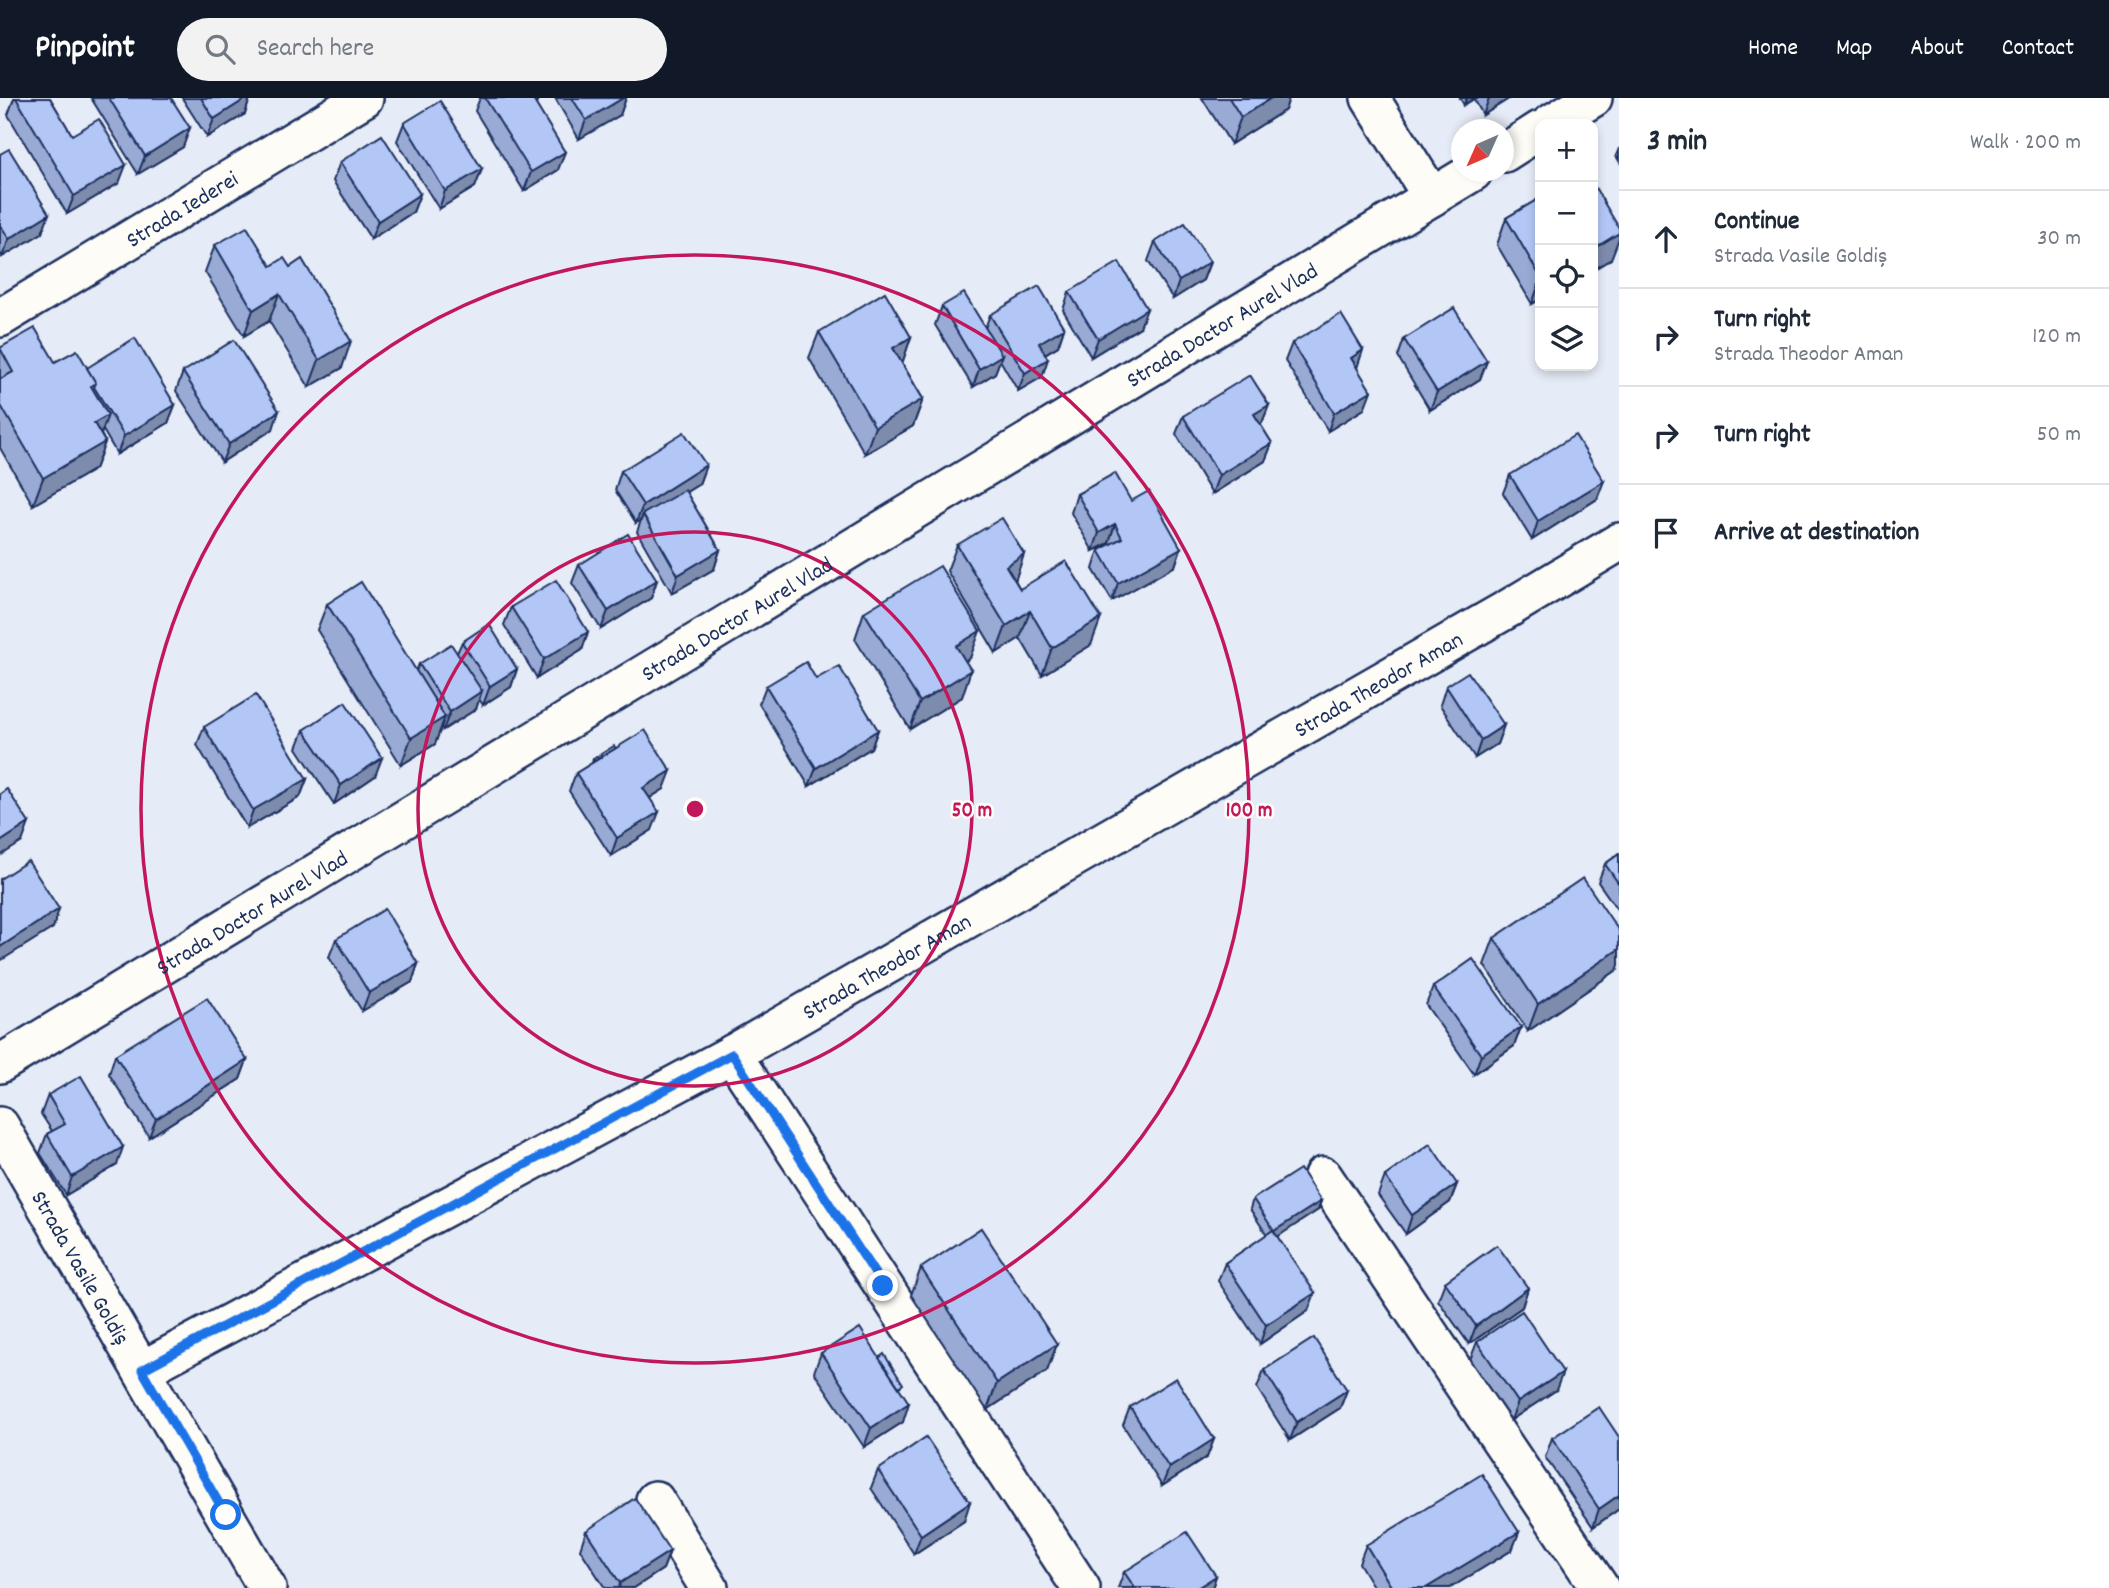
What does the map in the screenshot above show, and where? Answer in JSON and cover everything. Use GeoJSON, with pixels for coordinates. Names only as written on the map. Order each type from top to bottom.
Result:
{"type":"FeatureCollection","features":[{"type":"Feature","properties":{"kind":"street","name":"Strada Iederei"},"geometry":{"type":"LineString","coordinates":[[0,318],[363,98]]}},
{"type":"Feature","properties":{"kind":"street"},"geometry":{"type":"LineString","coordinates":[[1370,98],[1432,197]]}},
{"type":"Feature","properties":{"kind":"street"},"geometry":{"type":"LineString","coordinates":[[1558,119],[1593,98]]}},
{"type":"Feature","properties":{"kind":"street"},"geometry":{"type":"LineString","coordinates":[[1514,146],[1535,133]]}},
{"type":"Feature","properties":{"kind":"street","name":"Strada Doctor Aurel Vlad"},"geometry":{"type":"LineString","coordinates":[[0,1064],[1457,182]]}},
{"type":"Feature","properties":{"kind":"street","name":"Strada Theodor Aman"},"geometry":{"type":"LineString","coordinates":[[142,1370],[732,1054],[1499,614],[1619,541]]}},
{"type":"Feature","properties":{"kind":"street"},"geometry":{"type":"LineString","coordinates":[[732,1054],[1080,1588]]}},
{"type":"Feature","properties":{"kind":"street","name":"Strada Vasile Goldiș"},"geometry":{"type":"LineString","coordinates":[[0,1126],[267,1588]]}},
{"type":"Feature","properties":{"kind":"street"},"geometry":{"type":"LineString","coordinates":[[1323,1176],[1600,1588]]}},
{"type":"Feature","properties":{"kind":"street"},"geometry":{"type":"LineString","coordinates":[[655,1500],[709,1588]]}},
{"type":"Feature","properties":{"kind":"street"},"geometry":{"type":"LineString","coordinates":[[1614,1588],[1619,1585]]}},
{"type":"Feature","properties":{"kind":"building"},"geometry":{"type":"Polygon","coordinates":[[[16,98],[50,98],[72,135],[99,119],[126,165],[74,196],[16,98]]]}},
{"type":"Feature","properties":{"kind":"building"},"geometry":{"type":"Polygon","coordinates":[[[109,98],[171,98],[190,128],[145,156],[109,98]]]}},
{"type":"Feature","properties":{"kind":"building"},"geometry":{"type":"Polygon","coordinates":[[[201,98],[247,98],[214,119],[201,98]]]}},
{"type":"Feature","properties":{"kind":"building"},"geometry":{"type":"Polygon","coordinates":[[[485,98],[532,98],[565,152],[531,172],[485,98]]]}},
{"type":"Feature","properties":{"kind":"building"},"geometry":{"type":"Polygon","coordinates":[[[572,98],[623,98],[586,120],[572,98]]]}},
{"type":"Feature","properties":{"kind":"building"},"geometry":{"type":"Polygon","coordinates":[[[1229,98],[1271,98],[1241,117],[1229,98]]]}},
{"type":"Feature","properties":{"kind":"building"},"geometry":{"type":"Polygon","coordinates":[[[440,101],[482,169],[445,191],[404,123],[440,101]]]}},
{"type":"Feature","properties":{"kind":"building"},"geometry":{"type":"Polygon","coordinates":[[[382,135],[420,194],[378,221],[340,162],[382,135]]]}},
{"type":"Feature","properties":{"kind":"building"},"geometry":{"type":"Polygon","coordinates":[[[9,149],[49,214],[9,239],[0,224],[0,154],[9,149]]]}},
{"type":"Feature","properties":{"kind":"building"},"geometry":{"type":"Polygon","coordinates":[[[1598,192],[1619,228],[1619,233],[1598,246],[1598,192]]]}},
{"type":"Feature","properties":{"kind":"building"},"geometry":{"type":"Polygon","coordinates":[[[1535,201],[1535,267],[1506,218],[1535,201]]]}},
{"type":"Feature","properties":{"kind":"building"},"geometry":{"type":"Polygon","coordinates":[[[1185,223],[1210,262],[1179,281],[1155,242],[1185,223]]]}},
{"type":"Feature","properties":{"kind":"building"},"geometry":{"type":"Polygon","coordinates":[[[247,227],[271,266],[284,258],[290,267],[302,259],[351,341],[319,360],[279,294],[253,310],[215,245],[247,227]]]}},
{"type":"Feature","properties":{"kind":"building"},"geometry":{"type":"Polygon","coordinates":[[[1119,262],[1147,309],[1098,339],[1069,292],[1119,262]]]}},
{"type":"Feature","properties":{"kind":"building"},"geometry":{"type":"Polygon","coordinates":[[[1039,286],[1064,328],[1039,343],[1048,359],[1025,373],[990,315],[1039,286]]]}},
{"type":"Feature","properties":{"kind":"building"},"geometry":{"type":"Polygon","coordinates":[[[885,292],[911,337],[893,348],[923,399],[875,427],[819,332],[885,292]]]}},
{"type":"Feature","properties":{"kind":"building"},"geometry":{"type":"Polygon","coordinates":[[[964,293],[1002,355],[979,369],[942,306],[964,293]]]}},
{"type":"Feature","properties":{"kind":"building"},"geometry":{"type":"Polygon","coordinates":[[[1454,308],[1487,361],[1437,392],[1404,339],[1454,308]]]}},
{"type":"Feature","properties":{"kind":"building"},"geometry":{"type":"Polygon","coordinates":[[[1341,314],[1363,350],[1351,358],[1371,391],[1334,413],[1292,343],[1341,314]]]}},
{"type":"Feature","properties":{"kind":"building"},"geometry":{"type":"Polygon","coordinates":[[[35,328],[55,362],[77,350],[96,383],[91,386],[108,415],[94,423],[105,442],[43,478],[0,404],[0,379],[13,372],[0,348],[35,328]]]}},
{"type":"Feature","properties":{"kind":"building"},"geometry":{"type":"Polygon","coordinates":[[[135,338],[175,405],[124,436],[94,387],[96,383],[87,368],[135,338]]]}},
{"type":"Feature","properties":{"kind":"building"},"geometry":{"type":"Polygon","coordinates":[[[234,340],[279,411],[229,444],[183,372],[234,340]]]}},
{"type":"Feature","properties":{"kind":"building"},"geometry":{"type":"Polygon","coordinates":[[[1250,375],[1269,405],[1254,414],[1272,443],[1219,475],[1183,416],[1250,375]]]}},
{"type":"Feature","properties":{"kind":"building"},"geometry":{"type":"Polygon","coordinates":[[[684,432],[706,465],[643,505],[621,471],[684,432]]]}},
{"type":"Feature","properties":{"kind":"building"},"geometry":{"type":"Polygon","coordinates":[[[1575,435],[1604,481],[1538,521],[1510,475],[1575,435]]]}},
{"type":"Feature","properties":{"kind":"building"},"geometry":{"type":"Polygon","coordinates":[[[1115,473],[1131,501],[1149,491],[1181,548],[1118,583],[1099,550],[1122,538],[1115,524],[1099,533],[1077,494],[1115,473]]]}},
{"type":"Feature","properties":{"kind":"building"},"geometry":{"type":"Polygon","coordinates":[[[685,490],[720,550],[678,575],[643,514],[685,490]]]}},
{"type":"Feature","properties":{"kind":"building"},"geometry":{"type":"Polygon","coordinates":[[[1002,518],[1024,554],[1006,566],[1020,589],[1066,561],[1101,618],[1052,648],[1030,611],[1006,626],[957,545],[1002,518]]]}},
{"type":"Feature","properties":{"kind":"building"},"geometry":{"type":"Polygon","coordinates":[[[628,534],[657,580],[608,611],[579,565],[628,534]]]}},
{"type":"Feature","properties":{"kind":"building"},"geometry":{"type":"Polygon","coordinates":[[[940,566],[980,631],[956,646],[971,670],[920,702],[864,612],[940,566]]]}},
{"type":"Feature","properties":{"kind":"building"},"geometry":{"type":"Polygon","coordinates":[[[556,580],[588,632],[544,659],[511,607],[556,580]]]}},
{"type":"Feature","properties":{"kind":"building"},"geometry":{"type":"Polygon","coordinates":[[[361,582],[445,717],[411,738],[327,604],[361,582]]]}},
{"type":"Feature","properties":{"kind":"building"},"geometry":{"type":"Polygon","coordinates":[[[489,624],[517,669],[490,686],[462,642],[489,624]]]}},
{"type":"Feature","properties":{"kind":"building"},"geometry":{"type":"Polygon","coordinates":[[[451,644],[482,691],[450,712],[419,664],[451,644]]]}},
{"type":"Feature","properties":{"kind":"building"},"geometry":{"type":"Polygon","coordinates":[[[806,662],[816,679],[839,666],[878,730],[816,768],[766,686],[806,662]]]}},
{"type":"Feature","properties":{"kind":"building"},"geometry":{"type":"Polygon","coordinates":[[[1468,672],[1504,725],[1481,740],[1446,686],[1468,672]]]}},
{"type":"Feature","properties":{"kind":"building"},"geometry":{"type":"Polygon","coordinates":[[[256,695],[307,779],[253,810],[204,727],[256,695]]]}},
{"type":"Feature","properties":{"kind":"building"},"geometry":{"type":"Polygon","coordinates":[[[345,702],[382,758],[341,785],[304,730],[345,702]]]}},
{"type":"Feature","properties":{"kind":"building"},"geometry":{"type":"Polygon","coordinates":[[[645,730],[671,771],[643,788],[659,812],[617,838],[576,773],[645,730]]]}},
{"type":"Feature","properties":{"kind":"building"},"geometry":{"type":"Polygon","coordinates":[[[614,746],[616,748],[594,761],[593,759],[614,746]]]}},
{"type":"Feature","properties":{"kind":"building"},"geometry":{"type":"Polygon","coordinates":[[[7,789],[29,823],[0,842],[0,794],[7,789]]]}},
{"type":"Feature","properties":{"kind":"building"},"geometry":{"type":"Polygon","coordinates":[[[1619,854],[1619,884],[1605,864],[1619,854]]]}},
{"type":"Feature","properties":{"kind":"building"},"geometry":{"type":"Polygon","coordinates":[[[28,861],[59,909],[0,947],[0,879],[28,861]]]}},
{"type":"Feature","properties":{"kind":"building"},"geometry":{"type":"Polygon","coordinates":[[[1583,878],[1619,931],[1619,949],[1538,1004],[1494,938],[1583,878]]]}},
{"type":"Feature","properties":{"kind":"building"},"geometry":{"type":"Polygon","coordinates":[[[385,909],[418,964],[369,993],[336,939],[385,909]]]}},
{"type":"Feature","properties":{"kind":"building"},"geometry":{"type":"Polygon","coordinates":[[[1473,959],[1521,1027],[1481,1055],[1433,987],[1473,959]]]}},
{"type":"Feature","properties":{"kind":"building"},"geometry":{"type":"Polygon","coordinates":[[[207,998],[247,1060],[156,1119],[115,1055],[207,998]]]}},
{"type":"Feature","properties":{"kind":"building"},"geometry":{"type":"Polygon","coordinates":[[[81,1076],[123,1147],[72,1177],[47,1134],[65,1124],[48,1095],[81,1076]]]}},
{"type":"Feature","properties":{"kind":"building"},"geometry":{"type":"Polygon","coordinates":[[[1430,1144],[1457,1184],[1412,1215],[1385,1176],[1430,1144]]]}},
{"type":"Feature","properties":{"kind":"building"},"geometry":{"type":"Polygon","coordinates":[[[1300,1169],[1321,1201],[1274,1231],[1253,1199],[1300,1169]]]}},
{"type":"Feature","properties":{"kind":"building"},"geometry":{"type":"Polygon","coordinates":[[[981,1228],[1057,1344],[997,1383],[921,1268],[981,1228]]]}},
{"type":"Feature","properties":{"kind":"building"},"geometry":{"type":"Polygon","coordinates":[[[1273,1230],[1315,1293],[1266,1325],[1225,1263],[1273,1230]]]}},
{"type":"Feature","properties":{"kind":"building"},"geometry":{"type":"Polygon","coordinates":[[[1497,1245],[1528,1288],[1476,1326],[1445,1282],[1497,1245]]]}},
{"type":"Feature","properties":{"kind":"building"},"geometry":{"type":"Polygon","coordinates":[[[1522,1311],[1563,1372],[1518,1402],[1477,1342],[1522,1311]]]}},
{"type":"Feature","properties":{"kind":"building"},"geometry":{"type":"Polygon","coordinates":[[[860,1328],[909,1403],[871,1428],[821,1353],[860,1328]]]}},
{"type":"Feature","properties":{"kind":"building"},"geometry":{"type":"Polygon","coordinates":[[[1314,1338],[1347,1390],[1297,1422],[1264,1370],[1314,1338]]]}},
{"type":"Feature","properties":{"kind":"building"},"geometry":{"type":"Polygon","coordinates":[[[884,1354],[903,1384],[899,1387],[879,1358],[884,1354]]]}},
{"type":"Feature","properties":{"kind":"building"},"geometry":{"type":"Polygon","coordinates":[[[1176,1378],[1214,1439],[1169,1468],[1130,1407],[1176,1378]]]}},
{"type":"Feature","properties":{"kind":"building"},"geometry":{"type":"Polygon","coordinates":[[[1599,1407],[1619,1437],[1619,1495],[1599,1509],[1552,1438],[1599,1407]]]}},
{"type":"Feature","properties":{"kind":"building"},"geometry":{"type":"Polygon","coordinates":[[[926,1437],[970,1502],[921,1535],[878,1470],[926,1437]]]}},
{"type":"Feature","properties":{"kind":"building"},"geometry":{"type":"Polygon","coordinates":[[[1482,1474],[1519,1532],[1426,1588],[1392,1588],[1366,1545],[1482,1474]]]}},
{"type":"Feature","properties":{"kind":"building"},"geometry":{"type":"Polygon","coordinates":[[[635,1498],[670,1551],[620,1583],[586,1531],[635,1498]]]}},
{"type":"Feature","properties":{"kind":"building"},"geometry":{"type":"Polygon","coordinates":[[[1187,1532],[1216,1576],[1197,1588],[1135,1588],[1124,1572],[1187,1532]]]}},
{"type":"Feature","properties":{"kind":"route"},"geometry":{"type":"LineString","coordinates":[[226,1515],[142,1370],[732,1054],[883,1286]]}}]}
